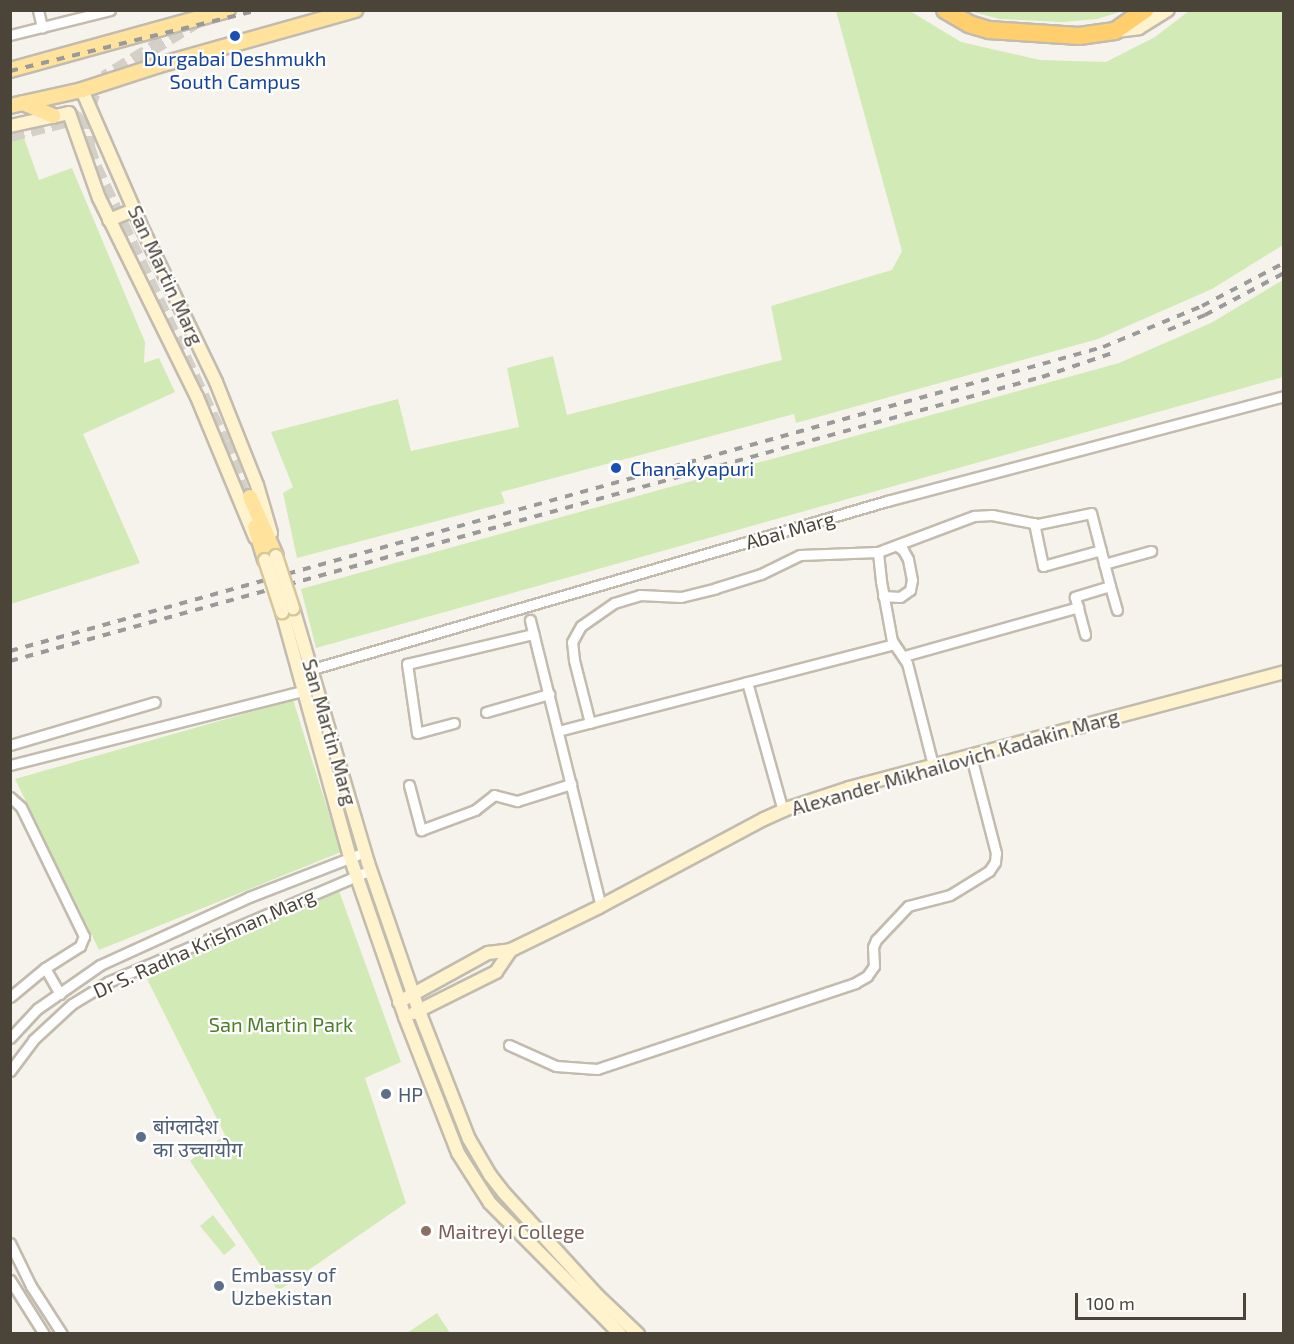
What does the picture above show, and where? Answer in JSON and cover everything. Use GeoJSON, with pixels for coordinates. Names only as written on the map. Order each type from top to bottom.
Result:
{"type":"FeatureCollection","features":[{"type":"Feature","properties":{"kind":"highway"},"geometry":{"type":"LineString","coordinates":[[945,10],[979,27],[1010,33],[1079,36],[1115,31],[1145,10]]}},
{"type":"Feature","properties":{"kind":"main road"},"geometry":{"type":"LineString","coordinates":[[10,70],[228,10]]}},
{"type":"Feature","properties":{"kind":"main road"},"geometry":{"type":"LineString","coordinates":[[17,105],[82,90],[355,10]]}},
{"type":"Feature","properties":{"kind":"main road"},"geometry":{"type":"LineString","coordinates":[[17,105],[53,116]]}},
{"type":"Feature","properties":{"kind":"main road"},"geometry":{"type":"LineString","coordinates":[[248,498],[271,558]]}},
{"type":"Feature","properties":{"kind":"street"},"geometry":{"type":"LineString","coordinates":[[38,10],[42,28]]}},
{"type":"Feature","properties":{"kind":"street"},"geometry":{"type":"LineString","coordinates":[[10,35],[110,10]]}},
{"type":"Feature","properties":{"kind":"street"},"geometry":{"type":"LineString","coordinates":[[181,23],[192,10]]}},
{"type":"Feature","properties":{"kind":"street"},"geometry":{"type":"LineString","coordinates":[[1115,31],[1139,28],[1165,12]]}},
{"type":"Feature","properties":{"kind":"street","name":"San Martin Marg"},"geometry":{"type":"LineString","coordinates":[[82,90],[134,210],[216,382],[257,485],[271,558]]}},
{"type":"Feature","properties":{"kind":"street","name":"San Martin Marg"},"geometry":{"type":"LineString","coordinates":[[53,116],[69,113],[109,220],[197,397],[271,558],[288,610],[312,669],[365,852],[413,994],[470,1139],[490,1174],[597,1295],[638,1334]]}},
{"type":"Feature","properties":{"kind":"street"},"geometry":{"type":"LineString","coordinates":[[10,126],[53,116]]}},
{"type":"Feature","properties":{"kind":"street"},"geometry":{"type":"LineString","coordinates":[[109,220],[134,210]]}},
{"type":"Feature","properties":{"kind":"street","name":"Abai Marg"},"geometry":{"type":"LineString","coordinates":[[299,673],[876,505],[1284,396]]}},
{"type":"Feature","properties":{"kind":"street"},"geometry":{"type":"LineString","coordinates":[[590,723],[574,660],[572,642],[581,626],[614,603],[640,595],[658,597],[690,595],[761,574],[800,555],[878,552],[974,516],[992,515],[1034,523],[1090,513],[1117,610]]}},
{"type":"Feature","properties":{"kind":"street"},"geometry":{"type":"LineString","coordinates":[[1034,523],[1043,566],[1101,550]]}},
{"type":"Feature","properties":{"kind":"street"},"geometry":{"type":"LineString","coordinates":[[883,596],[900,597],[910,590],[912,580],[908,559],[897,546]]}},
{"type":"Feature","properties":{"kind":"street"},"geometry":{"type":"LineString","coordinates":[[1104,564],[1151,551]]}},
{"type":"Feature","properties":{"kind":"street"},"geometry":{"type":"LineString","coordinates":[[878,552],[883,596],[894,644],[904,656],[933,765]]}},
{"type":"Feature","properties":{"kind":"street"},"geometry":{"type":"LineString","coordinates":[[1085,635],[1075,597],[1110,586]]}},
{"type":"Feature","properties":{"kind":"street"},"geometry":{"type":"LineString","coordinates":[[904,656],[1078,607]]}},
{"type":"Feature","properties":{"kind":"street","name":"San Martin Marg"},"geometry":{"type":"LineString","coordinates":[[288,610],[303,691],[350,857],[399,1002],[458,1153],[470,1176],[513,1228],[620,1334]]}},
{"type":"Feature","properties":{"kind":"street"},"geometry":{"type":"LineString","coordinates":[[530,620],[601,906]]}},
{"type":"Feature","properties":{"kind":"street"},"geometry":{"type":"LineString","coordinates":[[454,723],[417,733],[407,664],[533,634]]}},
{"type":"Feature","properties":{"kind":"street"},"geometry":{"type":"LineString","coordinates":[[558,731],[894,644]]}},
{"type":"Feature","properties":{"kind":"street","name":"Alexander Mikhailovich Kadakin Marg"},"geometry":{"type":"LineString","coordinates":[[511,950],[783,811],[849,788],[1284,672]]}},
{"type":"Feature","properties":{"kind":"street"},"geometry":{"type":"LineString","coordinates":[[747,682],[783,811]]}},
{"type":"Feature","properties":{"kind":"street"},"geometry":{"type":"LineString","coordinates":[[10,765],[303,691]]}},
{"type":"Feature","properties":{"kind":"street"},"geometry":{"type":"LineString","coordinates":[[486,712],[549,694]]}},
{"type":"Feature","properties":{"kind":"street"},"geometry":{"type":"LineString","coordinates":[[10,745],[155,702]]}},
{"type":"Feature","properties":{"kind":"street"},"geometry":{"type":"LineString","coordinates":[[509,1045],[556,1066],[597,1069],[855,983],[867,976],[873,966],[873,947],[876,940],[908,906],[950,895],[989,871],[995,862],[996,853],[971,756]]}},
{"type":"Feature","properties":{"kind":"street"},"geometry":{"type":"LineString","coordinates":[[409,784],[421,830],[475,810],[494,795],[517,801],[571,784]]}},
{"type":"Feature","properties":{"kind":"street"},"geometry":{"type":"LineString","coordinates":[[10,796],[21,807],[84,936],[80,946],[45,968],[10,997]]}},
{"type":"Feature","properties":{"kind":"street","name":"Dr S. Radha Krishnan Marg"},"geometry":{"type":"LineString","coordinates":[[10,1038],[37,1009],[100,965],[249,897],[365,852]]}},
{"type":"Feature","properties":{"kind":"street","name":"Dr S. Radha Krishnan Marg"},"geometry":{"type":"LineString","coordinates":[[10,1071],[33,1040],[72,1004],[108,982],[371,870]]}},
{"type":"Feature","properties":{"kind":"street"},"geometry":{"type":"LineString","coordinates":[[399,1002],[488,953],[511,950]]}},
{"type":"Feature","properties":{"kind":"street"},"geometry":{"type":"LineString","coordinates":[[405,1017],[496,972],[511,950]]}},
{"type":"Feature","properties":{"kind":"street"},"geometry":{"type":"LineString","coordinates":[[100,965],[108,982]]}},
{"type":"Feature","properties":{"kind":"street"},"geometry":{"type":"LineString","coordinates":[[45,968],[60,994]]}},
{"type":"Feature","properties":{"kind":"street"},"geometry":{"type":"LineString","coordinates":[[10,1243],[31,1286],[62,1334]]}},
{"type":"Feature","properties":{"kind":"street"},"geometry":{"type":"LineString","coordinates":[[10,1280],[16,1293],[44,1334]]}},
{"type":"Feature","properties":{"kind":"street"},"geometry":{"type":"LineString","coordinates":[[16,1293],[31,1286]]}},
{"type":"Feature","properties":{"kind":"green space"},"geometry":{"type":"Polygon","coordinates":[[[1123,10],[1097,19],[1063,22],[1000,19],[969,11],[1123,10]]]}},
{"type":"Feature","properties":{"kind":"green space"},"geometry":{"type":"Polygon","coordinates":[[[836,11],[910,11],[961,42],[1040,60],[1106,62],[1155,37],[1189,11],[1283,11],[1283,245],[1212,289],[1098,339],[796,423],[794,414],[501,492],[505,503],[297,558],[283,493],[293,487],[271,432],[398,399],[411,451],[519,427],[507,368],[553,356],[567,415],[782,360],[771,306],[892,270],[902,251],[836,11]]]}},
{"type":"Feature","properties":{"kind":"green space"},"geometry":{"type":"Polygon","coordinates":[[[24,138],[39,180],[72,168],[145,342],[144,363],[159,358],[175,392],[83,434],[140,563],[11,604],[10,141],[24,138]]]}},
{"type":"Feature","properties":{"kind":"green space"},"geometry":{"type":"Polygon","coordinates":[[[1283,280],[1283,377],[316,648],[301,589],[1119,363],[1211,323],[1283,280]]]}},
{"type":"Feature","properties":{"kind":"green space"},"geometry":{"type":"Polygon","coordinates":[[[293,700],[341,852],[99,950],[15,779],[293,700]]]}},
{"type":"Feature","properties":{"kind":"green space","name":"San Martin Park"},"geometry":{"type":"Polygon","coordinates":[[[339,891],[401,1062],[365,1078],[406,1203],[278,1291],[190,1161],[225,1135],[145,975],[339,891]]]}},
{"type":"Feature","properties":{"kind":"green space"},"geometry":{"type":"Polygon","coordinates":[[[213,1215],[236,1245],[224,1255],[200,1226],[213,1215]]]}},
{"type":"Feature","properties":{"kind":"green space"},"geometry":{"type":"Polygon","coordinates":[[[437,1313],[450,1333],[407,1333],[437,1313]]]}},
{"type":"Feature","properties":{"kind":"tunnel"},"geometry":{"type":"LineString","coordinates":[[199,20],[104,78],[93,94],[87,115],[88,147],[95,167],[224,442],[245,499]]}},
{"type":"Feature","properties":{"kind":"tunnel"},"geometry":{"type":"LineString","coordinates":[[10,135],[77,118],[81,114]]}},
{"type":"Feature","properties":{"kind":"railway"},"geometry":{"type":"LineString","coordinates":[[10,71],[259,10]]}},
{"type":"Feature","properties":{"kind":"railway"},"geometry":{"type":"LineString","coordinates":[[10,651],[1103,347],[1202,306],[1284,263]]}},
{"type":"Feature","properties":{"kind":"railway"},"geometry":{"type":"LineString","coordinates":[[1168,330],[1205,315],[1284,273]]}},
{"type":"Feature","properties":{"kind":"railway"},"geometry":{"type":"LineString","coordinates":[[10,661],[1042,377],[1112,353]]}},
{"type":"Feature","properties":{"kind":"place","name":"Durgabai Deshmukh South Campus"},"geometry":{"type":"Point","coordinates":[235,36]}},
{"type":"Feature","properties":{"kind":"place","name":"Chanakyapuri"},"geometry":{"type":"Point","coordinates":[616,468]}},
{"type":"Feature","properties":{"kind":"place","name":"HP"},"geometry":{"type":"Point","coordinates":[386,1094]}},
{"type":"Feature","properties":{"kind":"place","name":"बांग्लादेश का उच्चायोग"},"geometry":{"type":"Point","coordinates":[141,1137]}},
{"type":"Feature","properties":{"kind":"place","name":"Maitreyi College"},"geometry":{"type":"Point","coordinates":[426,1231]}},
{"type":"Feature","properties":{"kind":"place","name":"Embassy of Uzbekistan"},"geometry":{"type":"Point","coordinates":[219,1286]}}]}
